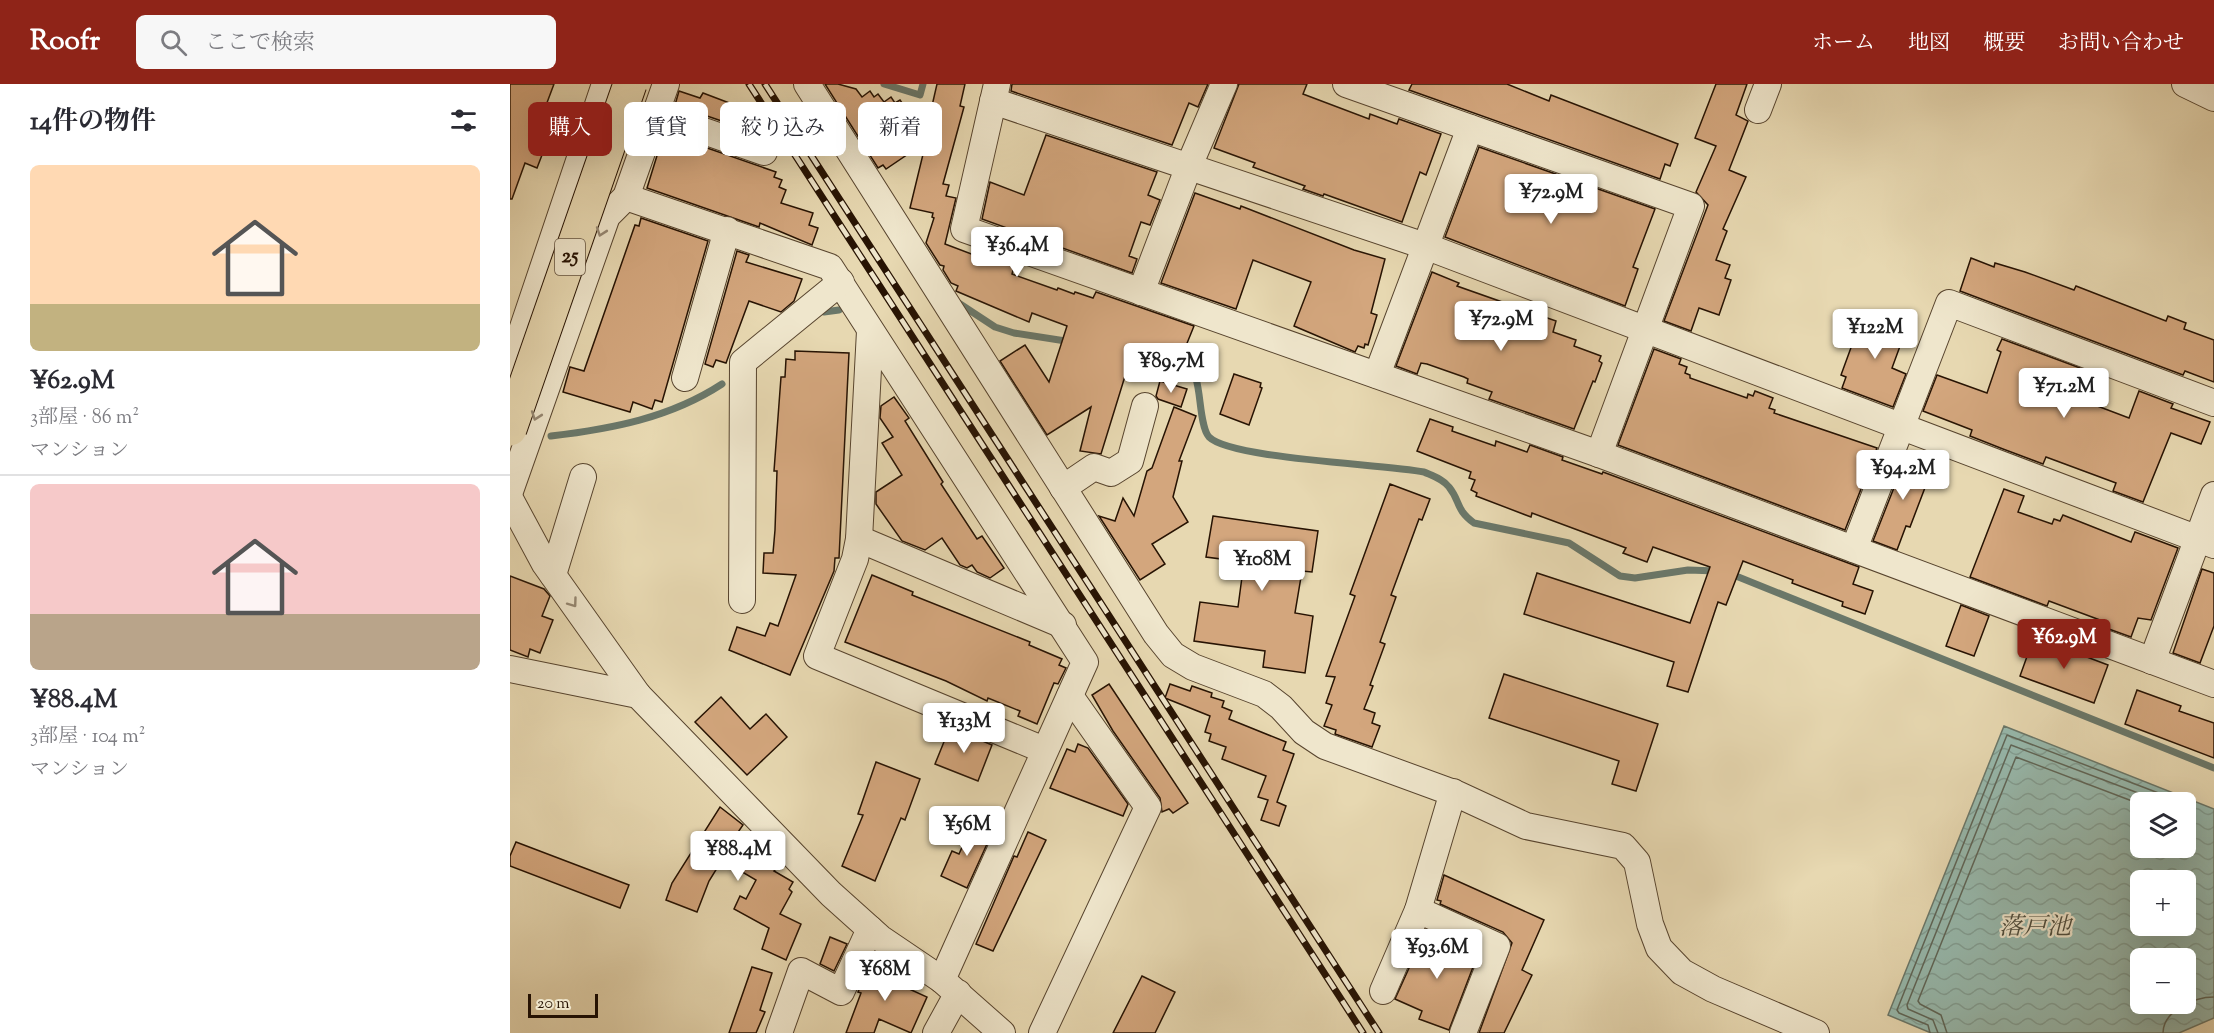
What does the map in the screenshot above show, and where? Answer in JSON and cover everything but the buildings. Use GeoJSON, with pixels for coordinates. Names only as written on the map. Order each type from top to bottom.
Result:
{"type":"FeatureCollection","features":[{"type":"Feature","properties":{"kind":"highway","name":"25"},"geometry":{"type":"LineString","coordinates":[[510,429],[630,84]]}},
{"type":"Feature","properties":{"kind":"street"},"geometry":{"type":"LineString","coordinates":[[510,366],[605,84]]}},
{"type":"Feature","properties":{"kind":"street"},"geometry":{"type":"LineString","coordinates":[[659,102],[666,84]]}},
{"type":"Feature","properties":{"kind":"street"},"geometry":{"type":"LineString","coordinates":[[807,84],[1156,634],[1173,655],[1193,667],[1264,694],[1281,707],[1304,732],[1324,746],[1453,792],[1526,826],[1623,846],[1637,862],[1650,924],[1659,948],[1682,972],[1713,989],[1816,1033]]}},
{"type":"Feature","properties":{"kind":"street"},"geometry":{"type":"LineString","coordinates":[[1141,292],[1189,166],[1224,84]]}},
{"type":"Feature","properties":{"kind":"street"},"geometry":{"type":"LineString","coordinates":[[1346,84],[1691,206],[1643,330],[1599,454]]}},
{"type":"Feature","properties":{"kind":"street"},"geometry":{"type":"LineString","coordinates":[[1758,110],[1768,84]]}},
{"type":"Feature","properties":{"kind":"street"},"geometry":{"type":"LineString","coordinates":[[2185,84],[2214,98]]}},
{"type":"Feature","properties":{"kind":"street"},"geometry":{"type":"LineString","coordinates":[[2206,542],[1900,428],[1425,246],[1189,166],[995,93],[964,228],[1599,454],[2214,684]]}},
{"type":"Feature","properties":{"kind":"street"},"geometry":{"type":"LineString","coordinates":[[1377,375],[1470,128]]}},
{"type":"Feature","properties":{"kind":"street"},"geometry":{"type":"LineString","coordinates":[[510,490],[607,216],[626,197],[640,156]]}},
{"type":"Feature","properties":{"kind":"street"},"geometry":{"type":"LineString","coordinates":[[626,197],[830,267],[1085,662],[1044,750],[948,980],[936,1033]]}},
{"type":"Feature","properties":{"kind":"street"},"geometry":{"type":"LineString","coordinates":[[685,378],[727,230]]}},
{"type":"Feature","properties":{"kind":"street"},"geometry":{"type":"LineString","coordinates":[[542,276],[581,290]]}},
{"type":"Feature","properties":{"kind":"street"},"geometry":{"type":"LineString","coordinates":[[742,600],[743,362],[841,282]]}},
{"type":"Feature","properties":{"kind":"street"},"geometry":{"type":"LineString","coordinates":[[1854,549],[1949,303],[2214,404]]}},
{"type":"Feature","properties":{"kind":"street"},"geometry":{"type":"LineString","coordinates":[[870,331],[859,539],[855,559],[817,656],[1044,750]]}},
{"type":"Feature","properties":{"kind":"street"},"geometry":{"type":"LineString","coordinates":[[1063,488],[1094,467],[1111,473],[1130,461],[1145,406]]}},
{"type":"Feature","properties":{"kind":"street"},"geometry":{"type":"LineString","coordinates":[[556,566],[583,477]]}},
{"type":"Feature","properties":{"kind":"street"},"geometry":{"type":"LineString","coordinates":[[2152,661],[2206,542],[2214,495]]}},
{"type":"Feature","properties":{"kind":"street"},"geometry":{"type":"LineString","coordinates":[[510,499],[638,694],[831,894],[870,929],[948,980],[1002,1033]]}},
{"type":"Feature","properties":{"kind":"street"},"geometry":{"type":"LineString","coordinates":[[859,539],[1063,625]]}},
{"type":"Feature","properties":{"kind":"street"},"geometry":{"type":"LineString","coordinates":[[510,669],[638,694]]}},
{"type":"Feature","properties":{"kind":"street"},"geometry":{"type":"LineString","coordinates":[[1042,1033],[1149,807],[1070,696]]}},
{"type":"Feature","properties":{"kind":"street"},"geometry":{"type":"LineString","coordinates":[[1383,990],[1418,910],[1453,792]]}},
{"type":"Feature","properties":{"kind":"street"},"geometry":{"type":"LineString","coordinates":[[1418,910],[1497,946],[1463,1033]]}},
{"type":"Feature","properties":{"kind":"street"},"geometry":{"type":"LineString","coordinates":[[779,1033],[801,971],[841,992],[870,929]]}},
{"type":"Feature","properties":{"kind":"water","name":"落戸池"},"geometry":{"type":"Polygon","coordinates":[[[2004,726],[2171,792],[2130,792],[2130,858],[2196,858],[2196,802],[2214,809],[2214,1018],[2179,1033],[1931,1033],[1888,1015],[2004,726]]]}},
{"type":"Feature","properties":{"kind":"waterway"},"geometry":{"type":"LineString","coordinates":[[884,84],[920,95],[923,84]]}},
{"type":"Feature","properties":{"kind":"waterway"},"geometry":{"type":"LineString","coordinates":[[957,302],[995,327],[1014,333],[1072,342]]}},
{"type":"Feature","properties":{"kind":"waterway"},"geometry":{"type":"LineString","coordinates":[[824,312],[839,310]]}},
{"type":"Feature","properties":{"kind":"waterway"},"geometry":{"type":"LineString","coordinates":[[1124,352],[1184,371],[1196,379],[1206,432],[1209,437],[1223,444],[1276,456],[1424,472],[1447,484],[1464,514],[1474,523],[1569,543],[1620,576],[1635,578],[1688,570],[1717,571]]}},
{"type":"Feature","properties":{"kind":"waterway"},"geometry":{"type":"LineString","coordinates":[[551,436],[596,430],[661,414],[702,396],[722,384]]}},
{"type":"Feature","properties":{"kind":"waterway"},"geometry":{"type":"LineString","coordinates":[[1731,574],[2214,768]]}},
{"type":"Feature","properties":{"kind":"railway"},"geometry":{"type":"LineString","coordinates":[[749,84],[1363,1033]]}},
{"type":"Feature","properties":{"kind":"railway"},"geometry":{"type":"LineString","coordinates":[[765,84],[1379,1033]]}}]}
